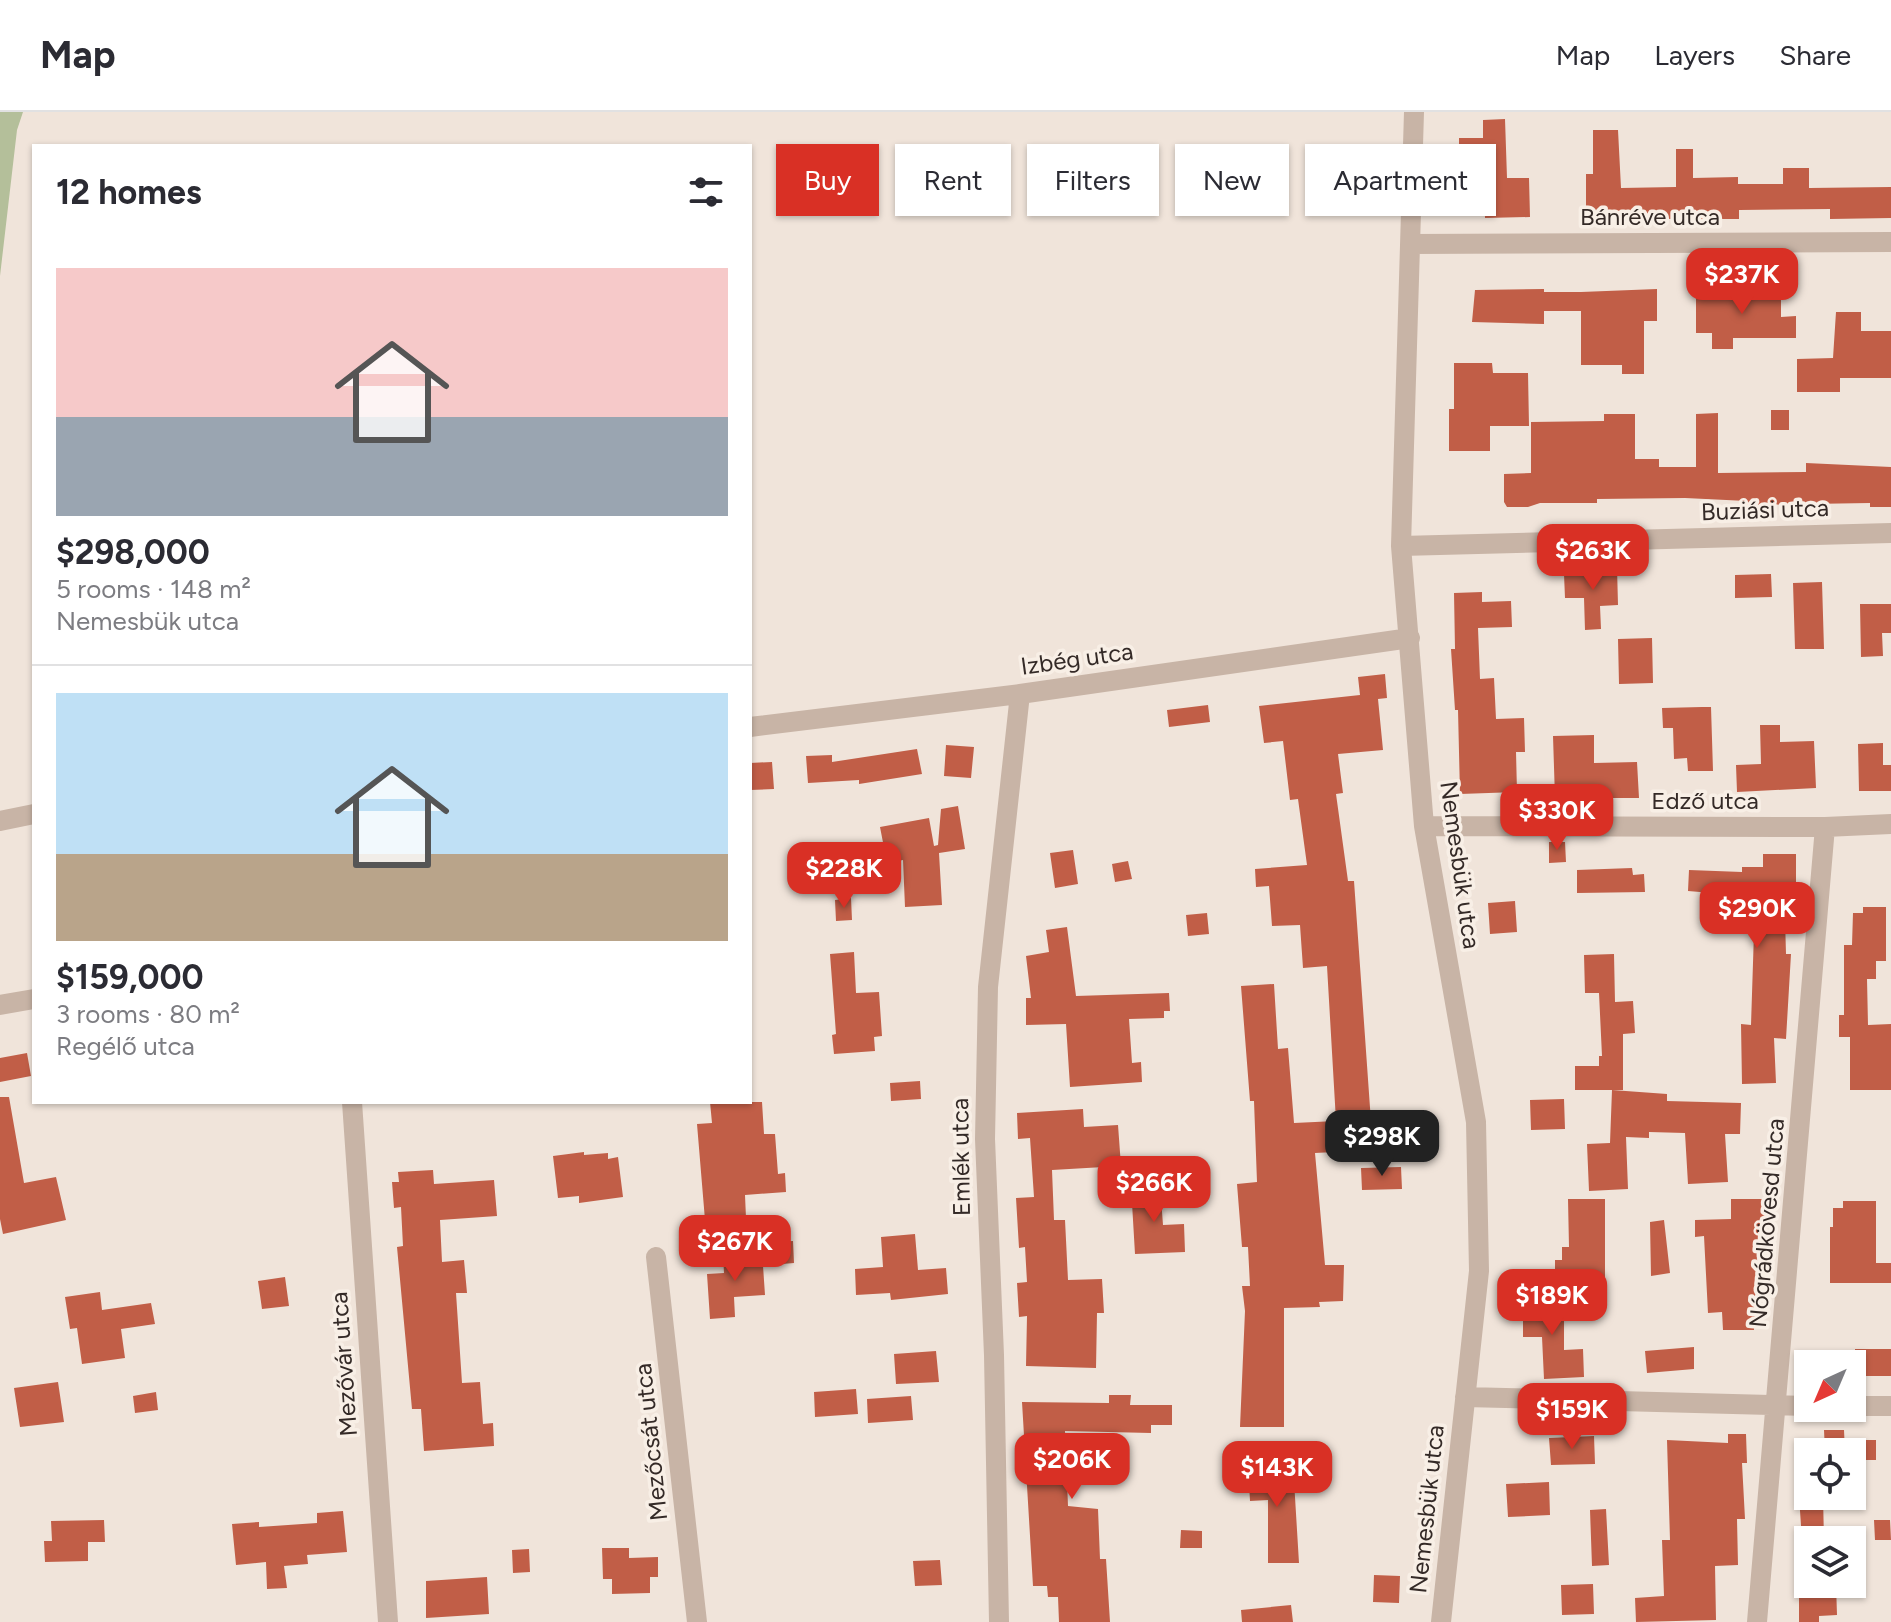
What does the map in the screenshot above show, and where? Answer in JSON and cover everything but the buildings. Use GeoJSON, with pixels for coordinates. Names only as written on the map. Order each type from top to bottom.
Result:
{"type":"FeatureCollection","features":[{"type":"Feature","properties":{"kind":"street","name":"Nemesbük utca"},"geometry":{"type":"LineString","coordinates":[[1414,112],[1401,546],[1424,826],[1476,1122],[1479,1271],[1441,1622]]}},
{"type":"Feature","properties":{"kind":"street","name":"Bánréve utca"},"geometry":{"type":"LineString","coordinates":[[1410,244],[1891,242]]}},
{"type":"Feature","properties":{"kind":"street","name":"Buziási utca"},"geometry":{"type":"LineString","coordinates":[[1401,546],[1891,533]]}},
{"type":"Feature","properties":{"kind":"street","name":"Izbég utca"},"geometry":{"type":"LineString","coordinates":[[752,727],[1020,694],[1410,638]]}},
{"type":"Feature","properties":{"kind":"street","name":"Emlék utca"},"geometry":{"type":"LineString","coordinates":[[999,1622],[985,1124],[988,987],[1020,694]]}},
{"type":"Feature","properties":{"kind":"street"},"geometry":{"type":"LineString","coordinates":[[0,821],[32,814]]}},
{"type":"Feature","properties":{"kind":"street","name":"Edző utca"},"geometry":{"type":"LineString","coordinates":[[1424,826],[1825,827],[1891,824]]}},
{"type":"Feature","properties":{"kind":"street","name":"Nógrádkövesd utca"},"geometry":{"type":"LineString","coordinates":[[1757,1622],[1778,1406],[1825,827]]}},
{"type":"Feature","properties":{"kind":"street"},"geometry":{"type":"LineString","coordinates":[[0,1005],[32,999]]}},
{"type":"Feature","properties":{"kind":"street","name":"Mezővár utca"},"geometry":{"type":"LineString","coordinates":[[352,1104],[388,1622]]}},
{"type":"Feature","properties":{"kind":"street","name":"Mezőcsát utca"},"geometry":{"type":"LineString","coordinates":[[656,1257],[697,1622]]}},
{"type":"Feature","properties":{"kind":"street"},"geometry":{"type":"LineString","coordinates":[[1465,1397],[1794,1406]]}},
{"type":"Feature","properties":{"kind":"street"},"geometry":{"type":"LineString","coordinates":[[1866,1406],[1891,1406]]}},
{"type":"Feature","properties":{"kind":"green space"},"geometry":{"type":"Polygon","coordinates":[[[0,112],[23,112],[17,130],[0,276],[0,112]]]}}]}
